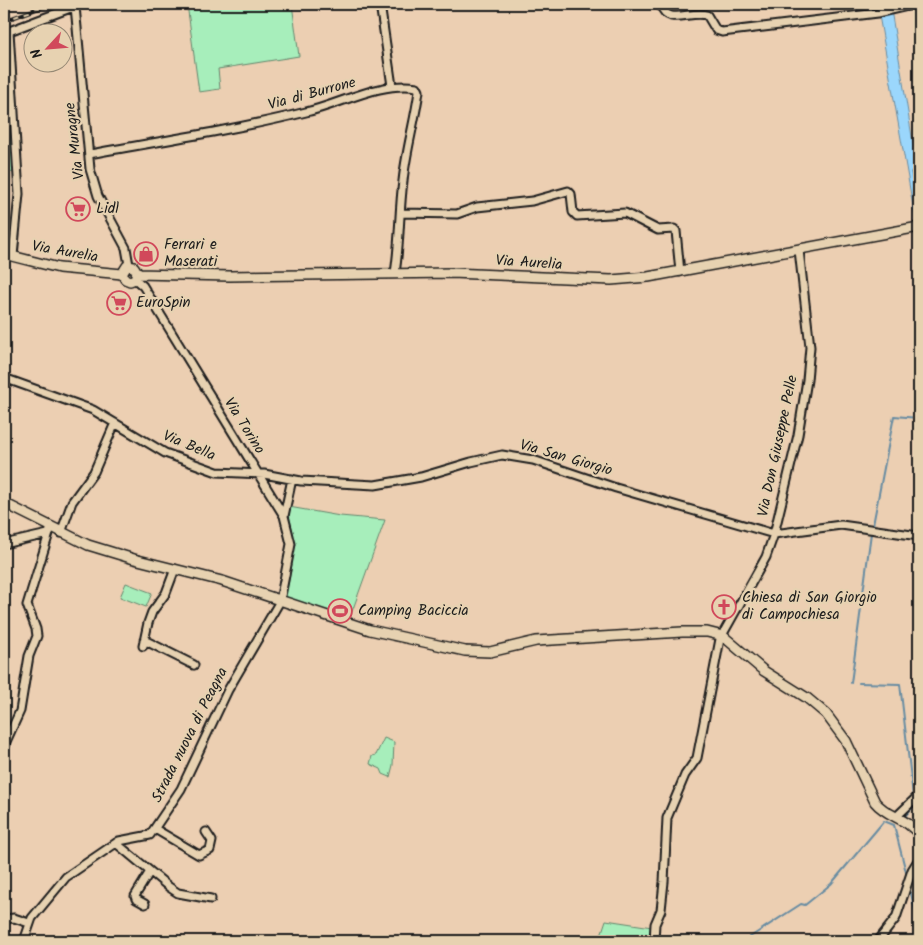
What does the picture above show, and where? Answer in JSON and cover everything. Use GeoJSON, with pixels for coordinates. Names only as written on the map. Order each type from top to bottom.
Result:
{"type":"FeatureCollection","features":[{"type":"Feature","properties":{"kind":"main road","name":"Via Aurelia"},"geometry":{"type":"LineString","coordinates":[[8,255],[59,268],[122,274],[127,280],[136,276],[395,273],[460,273],[611,280],[680,272],[917,227]]}},
{"type":"Feature","properties":{"kind":"main road"},"geometry":{"type":"LineString","coordinates":[[122,274],[123,269],[129,265],[136,269],[136,276]]}},
{"type":"Feature","properties":{"kind":"main road"},"geometry":{"type":"LineString","coordinates":[[4,503],[49,530],[61,533],[88,545],[124,556],[222,580],[370,630],[484,653],[536,640],[682,632],[708,632],[723,636],[764,671],[807,698],[826,714],[846,741],[874,802],[881,810],[912,826],[919,835]]}},
{"type":"Feature","properties":{"kind":"street"},"geometry":{"type":"LineString","coordinates":[[380,4],[392,86]]}},
{"type":"Feature","properties":{"kind":"street"},"geometry":{"type":"LineString","coordinates":[[660,4],[663,12],[671,17],[698,13],[707,15],[716,30],[722,32],[878,13],[917,4]]}},
{"type":"Feature","properties":{"kind":"street"},"geometry":{"type":"LineString","coordinates":[[8,255],[19,194],[6,32],[78,5]]}},
{"type":"Feature","properties":{"kind":"street","name":"Via Muragne"},"geometry":{"type":"LineString","coordinates":[[78,5],[89,154],[94,185],[126,248],[129,265]]}},
{"type":"Feature","properties":{"kind":"street","name":"Via di Burrone"},"geometry":{"type":"LineString","coordinates":[[89,154],[228,130],[333,106],[392,86],[415,86],[419,91],[402,182],[402,213],[395,273]]}},
{"type":"Feature","properties":{"kind":"street"},"geometry":{"type":"LineString","coordinates":[[402,213],[457,214],[477,207],[532,201],[565,191],[570,192],[574,212],[577,216],[625,213],[658,230],[676,231],[680,272]]}},
{"type":"Feature","properties":{"kind":"street","name":"Via Don Giuseppe Pelle"},"geometry":{"type":"LineString","coordinates":[[654,941],[655,924],[660,910],[664,882],[667,818],[685,774],[697,758],[720,639],[766,557],[774,534],[798,435],[807,380],[809,324],[799,250]]}},
{"type":"Feature","properties":{"kind":"street","name":"Via Torino"},"geometry":{"type":"LineString","coordinates":[[136,276],[284,516],[291,544],[280,601]]}},
{"type":"Feature","properties":{"kind":"street","name":"Via Bella"},"geometry":{"type":"LineString","coordinates":[[4,378],[93,410],[165,453],[199,467],[233,474],[258,474]]}},
{"type":"Feature","properties":{"kind":"street"},"geometry":{"type":"LineString","coordinates":[[61,533],[72,502],[94,472],[115,423]]}},
{"type":"Feature","properties":{"kind":"street","name":"Via San Giorgio"},"geometry":{"type":"LineString","coordinates":[[258,474],[292,479],[375,485],[421,477],[502,455],[533,460],[616,488],[774,534]]}},
{"type":"Feature","properties":{"kind":"street"},"geometry":{"type":"LineString","coordinates":[[284,516],[292,479]]}},
{"type":"Feature","properties":{"kind":"street"},"geometry":{"type":"LineString","coordinates":[[774,534],[841,525],[919,536]]}},
{"type":"Feature","properties":{"kind":"street"},"geometry":{"type":"LineString","coordinates":[[4,544],[49,530]]}},
{"type":"Feature","properties":{"kind":"street"},"geometry":{"type":"LineString","coordinates":[[4,746],[20,711],[30,656],[37,636],[27,605],[49,530]]}},
{"type":"Feature","properties":{"kind":"street"},"geometry":{"type":"LineString","coordinates":[[175,569],[162,600],[152,612],[144,643],[194,665]]}},
{"type":"Feature","properties":{"kind":"street","name":"Strada nuova di Peagna"},"geometry":{"type":"LineString","coordinates":[[155,829],[181,789],[228,690],[280,601]]}},
{"type":"Feature","properties":{"kind":"street"},"geometry":{"type":"LineString","coordinates":[[896,817],[919,796]]}},
{"type":"Feature","properties":{"kind":"street"},"geometry":{"type":"LineString","coordinates":[[24,941],[29,923],[37,910],[71,873],[116,843],[125,839],[144,838],[155,829],[199,855],[210,850],[212,841],[206,832]]}},
{"type":"Feature","properties":{"kind":"street"},"geometry":{"type":"LineString","coordinates":[[116,843],[149,873],[178,893],[211,899]]}},
{"type":"Feature","properties":{"kind":"street"},"geometry":{"type":"LineString","coordinates":[[878,941],[896,918],[912,870],[919,859]]}},
{"type":"Feature","properties":{"kind":"street"},"geometry":{"type":"LineString","coordinates":[[145,904],[136,899],[135,896],[149,873]]}},
{"type":"Feature","properties":{"kind":"street"},"geometry":{"type":"LineString","coordinates":[[4,919],[14,918],[29,923]]}},
{"type":"Feature","properties":{"kind":"green space"},"geometry":{"type":"Polygon","coordinates":[[[187,4],[292,4],[299,56],[218,69],[220,89],[199,92],[187,4]]]}},
{"type":"Feature","properties":{"kind":"green space"},"geometry":{"type":"Polygon","coordinates":[[[8,37],[15,172],[4,173],[4,39],[8,37]]]}},
{"type":"Feature","properties":{"kind":"green space","name":"Camping Baciccia"},"geometry":{"type":"Polygon","coordinates":[[[289,507],[340,516],[385,520],[349,620],[284,599],[293,558],[293,534],[289,507]]]}},
{"type":"Feature","properties":{"kind":"green space"},"geometry":{"type":"Polygon","coordinates":[[[126,583],[152,593],[146,607],[120,597],[126,583]]]}},
{"type":"Feature","properties":{"kind":"green space"},"geometry":{"type":"Polygon","coordinates":[[[384,738],[394,742],[393,765],[390,777],[383,774],[381,769],[370,764],[372,756],[376,755],[384,738]]]}},
{"type":"Feature","properties":{"kind":"green space"},"geometry":{"type":"Polygon","coordinates":[[[606,920],[652,927],[651,941],[599,941],[606,920]]]}},
{"type":"Feature","properties":{"kind":"water"},"geometry":{"type":"Polygon","coordinates":[[[877,4],[890,4],[919,179],[919,240],[877,4]]]}},
{"type":"Feature","properties":{"kind":"waterway"},"geometry":{"type":"LineString","coordinates":[[873,525],[894,416],[919,418]]}},
{"type":"Feature","properties":{"kind":"waterway"},"geometry":{"type":"LineString","coordinates":[[851,683],[871,533]]}},
{"type":"Feature","properties":{"kind":"waterway"},"geometry":{"type":"LineString","coordinates":[[859,683],[900,684],[913,796]]}},
{"type":"Feature","properties":{"kind":"waterway"},"geometry":{"type":"LineString","coordinates":[[905,816],[914,806]]}},
{"type":"Feature","properties":{"kind":"waterway"},"geometry":{"type":"LineString","coordinates":[[744,941],[801,904],[805,905],[831,884],[884,821],[894,825]]}},
{"type":"Feature","properties":{"kind":"waterway"},"geometry":{"type":"LineString","coordinates":[[894,825],[907,876]]}},
{"type":"Feature","properties":{"kind":"waterway"},"geometry":{"type":"LineString","coordinates":[[909,885],[918,923],[912,941]]}},
{"type":"Feature","properties":{"kind":"railway"},"geometry":{"type":"LineString","coordinates":[[4,21],[50,4]]}},
{"type":"Feature","properties":{"kind":"place","name":"Lidl"},"geometry":{"type":"Point","coordinates":[78,209]}},
{"type":"Feature","properties":{"kind":"place","name":"Ferrari e Maserati"},"geometry":{"type":"Point","coordinates":[146,254]}},
{"type":"Feature","properties":{"kind":"place","name":"EuroSpin"},"geometry":{"type":"Point","coordinates":[119,303]}},
{"type":"Feature","properties":{"kind":"place","name":"Chiesa di San Giorgio di Campochiesa"},"geometry":{"type":"Point","coordinates":[724,607]}},
{"type":"Feature","properties":{"kind":"place","name":"Camping Baciccia"},"geometry":{"type":"Point","coordinates":[340,611]}}]}
